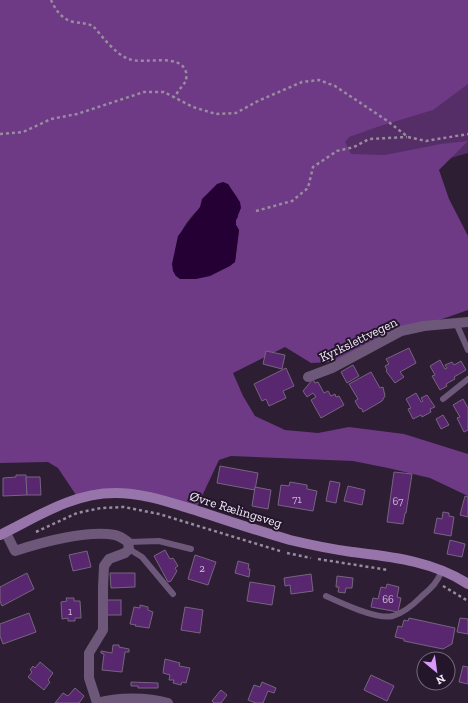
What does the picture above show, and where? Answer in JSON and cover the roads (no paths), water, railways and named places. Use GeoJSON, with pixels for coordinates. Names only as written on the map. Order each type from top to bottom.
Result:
{"type":"FeatureCollection","features":[{"type":"Feature","properties":{"kind":"main road","name":"Øvre Rælingsveg"},"geometry":{"type":"LineString","coordinates":[[3,534],[47,511],[74,500],[101,494],[134,494],[162,500],[275,536],[305,543],[408,560],[442,571],[468,584]]}},
{"type":"Feature","properties":{"kind":"street","name":"Kyrkslettvegen"},"geometry":{"type":"LineString","coordinates":[[308,377],[332,368],[401,331],[424,326],[468,322]]}},
{"type":"Feature","properties":{"kind":"street"},"geometry":{"type":"LineString","coordinates":[[3,534],[15,551],[50,541],[100,534],[116,535],[129,546],[125,552],[109,559],[104,566],[102,587],[103,630],[90,653],[89,678],[97,703],[116,699],[155,699],[168,703]]}},
{"type":"Feature","properties":{"kind":"lane"},"geometry":{"type":"LineString","coordinates":[[456,323],[468,350]]}},
{"type":"Feature","properties":{"kind":"lane"},"geometry":{"type":"LineString","coordinates":[[443,399],[468,379]]}},
{"type":"Feature","properties":{"kind":"lane"},"geometry":{"type":"LineString","coordinates":[[129,546],[159,542],[191,550]]}},
{"type":"Feature","properties":{"kind":"lane"},"geometry":{"type":"LineString","coordinates":[[129,546],[142,557],[173,594]]}},
{"type":"Feature","properties":{"kind":"lane"},"geometry":{"type":"LineString","coordinates":[[326,596],[339,603],[379,616],[392,616],[400,613],[417,601],[436,583],[442,571]]}}]}
